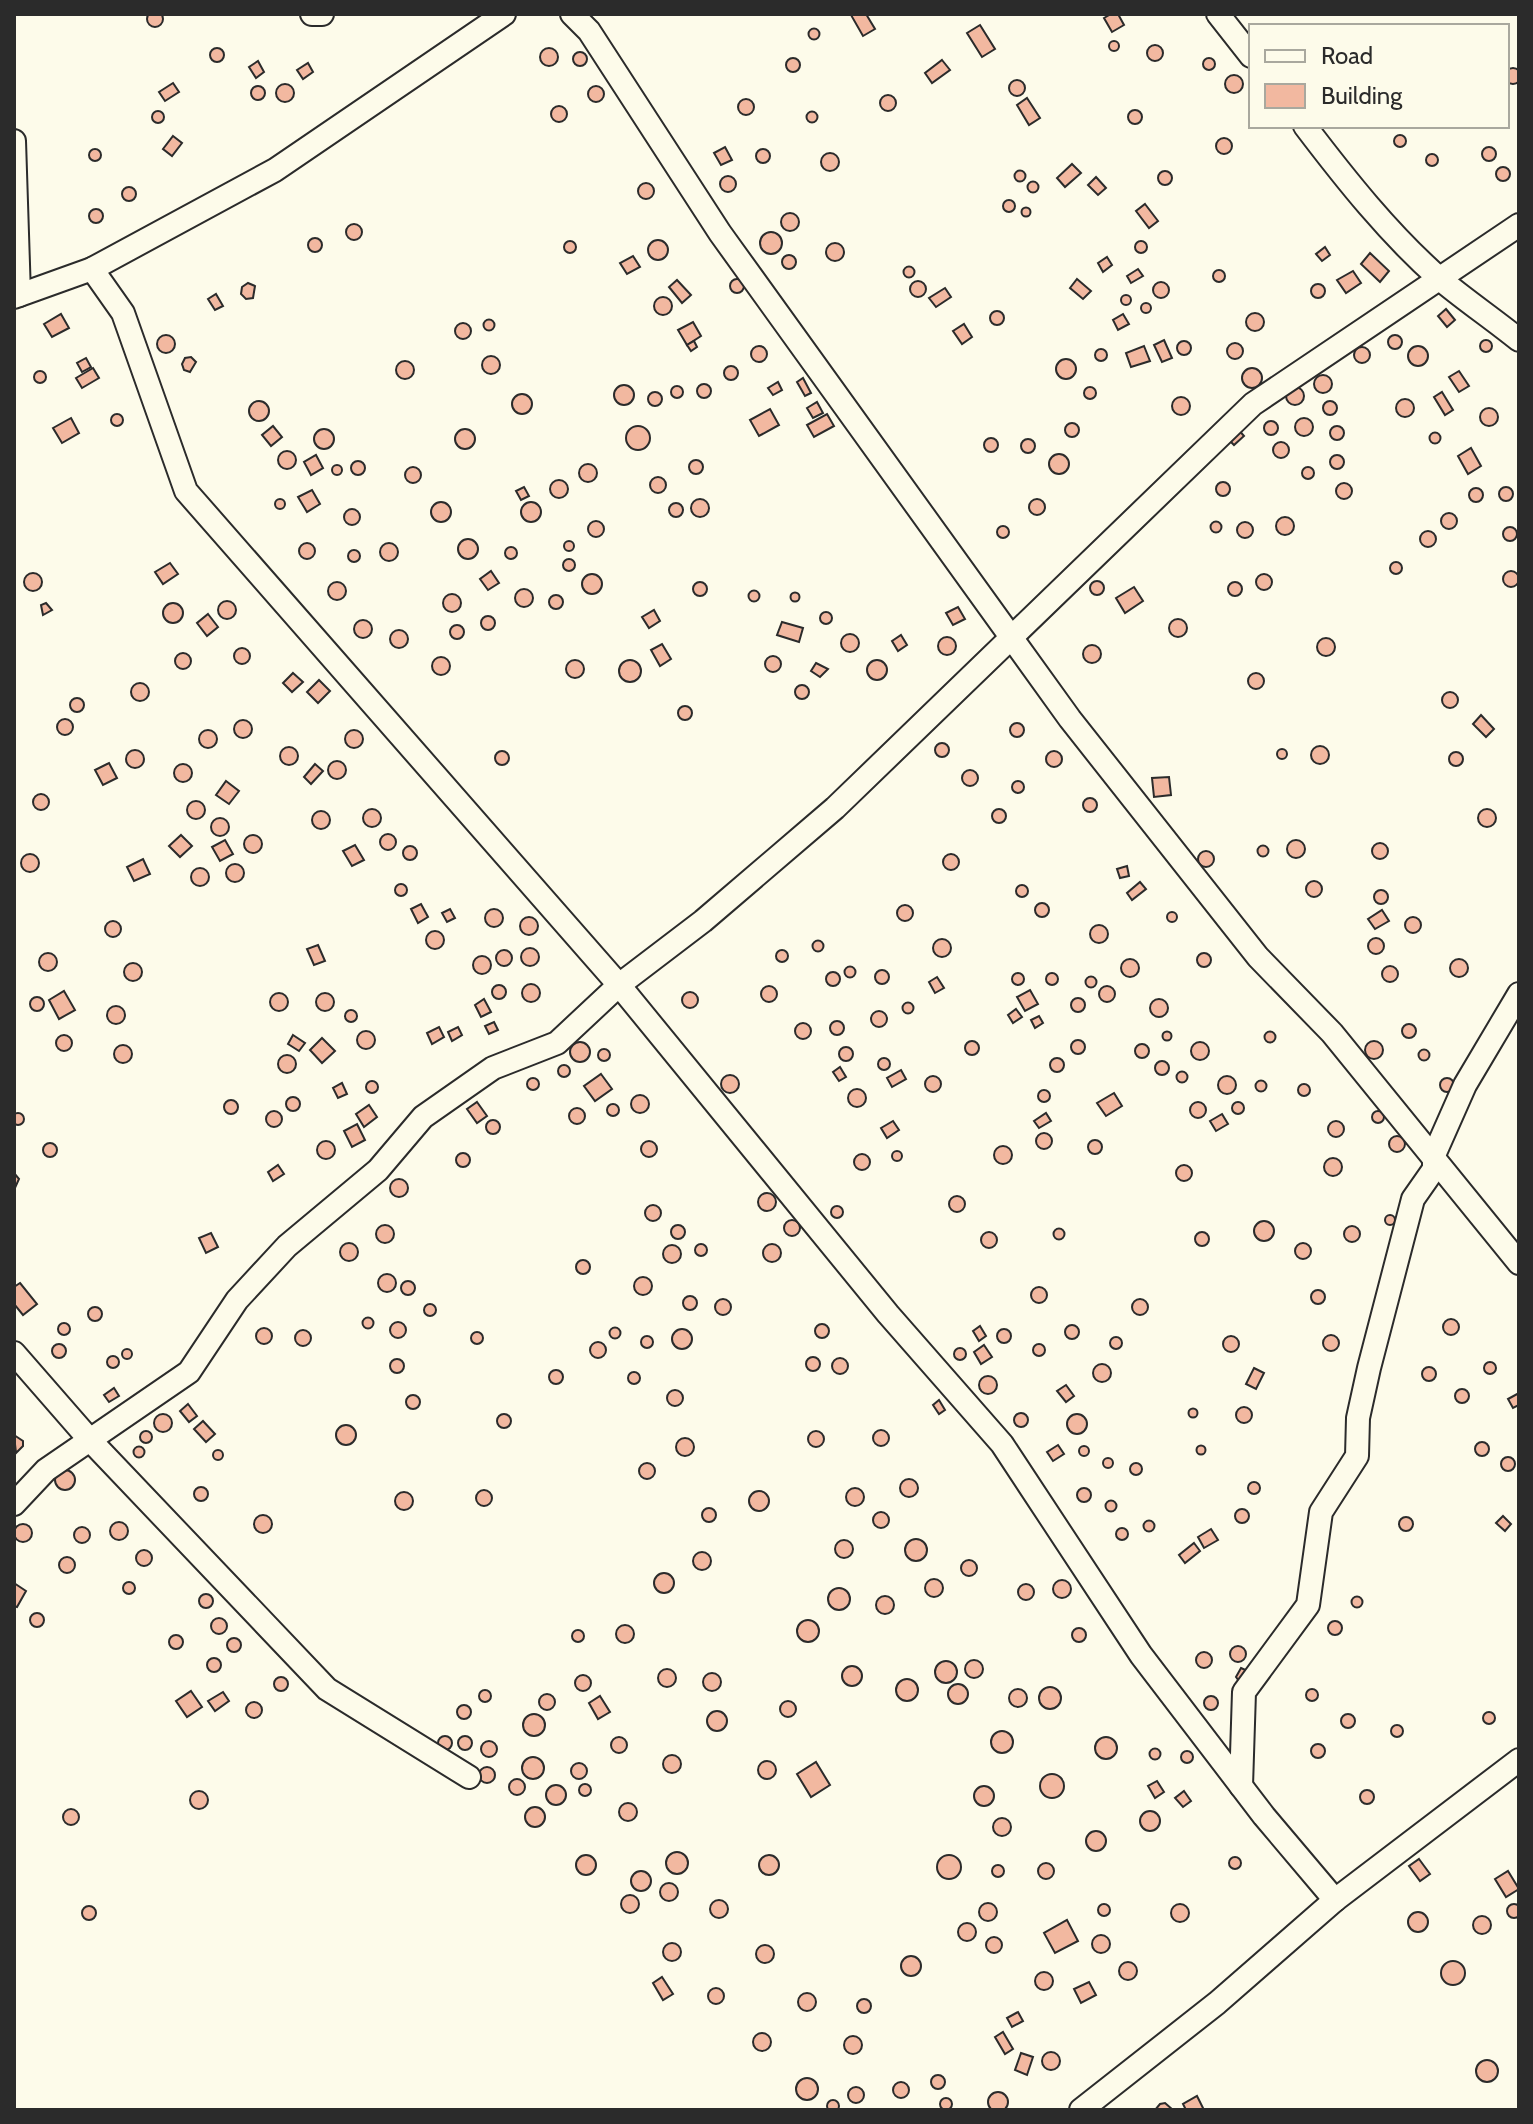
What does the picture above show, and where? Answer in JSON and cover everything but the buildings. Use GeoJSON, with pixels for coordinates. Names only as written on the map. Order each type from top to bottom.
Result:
{"type":"FeatureCollection","features":[{"type":"Feature","properties":{"kind":"street"},"geometry":{"type":"LineString","coordinates":[[312,14],[322,14]]}},
{"type":"Feature","properties":{"kind":"street"},"geometry":{"type":"LineString","coordinates":[[14,141],[17,296],[92,269],[275,170],[504,14]]}},
{"type":"Feature","properties":{"kind":"street"},"geometry":{"type":"LineString","coordinates":[[572,14],[589,31],[720,233],[1070,719],[1258,957],[1332,1033],[1519,1263]]}},
{"type":"Feature","properties":{"kind":"street"},"geometry":{"type":"LineString","coordinates":[[1218,14],[1249,53]]}},
{"type":"Feature","properties":{"kind":"street"},"geometry":{"type":"LineString","coordinates":[[1307,128],[1346,180],[1440,279],[1519,340]]}},
{"type":"Feature","properties":{"kind":"street"},"geometry":{"type":"LineString","coordinates":[[14,1504],[46,1470],[189,1372],[237,1300],[287,1246],[378,1170],[423,1117],[493,1068],[557,1043],[619,985],[703,921],[835,808],[1253,404],[1519,225]]}},
{"type":"Feature","properties":{"kind":"street"},"geometry":{"type":"LineString","coordinates":[[92,269],[123,313],[186,491],[619,985],[888,1314],[1002,1444],[1141,1655],[1241,1786],[1335,1900]]}},
{"type":"Feature","properties":{"kind":"street"},"geometry":{"type":"LineString","coordinates":[[1241,1786],[1244,1692],[1308,1605],[1321,1512],[1357,1456],[1358,1418],[1413,1199],[1434,1169],[1434,1155],[1465,1085],[1519,994]]}},
{"type":"Feature","properties":{"kind":"street"},"geometry":{"type":"LineString","coordinates":[[14,1353],[89,1439],[327,1689],[469,1777]]}},
{"type":"Feature","properties":{"kind":"street"},"geometry":{"type":"LineString","coordinates":[[1081,2110],[1217,2003],[1335,1900],[1519,1760]]}}]}
